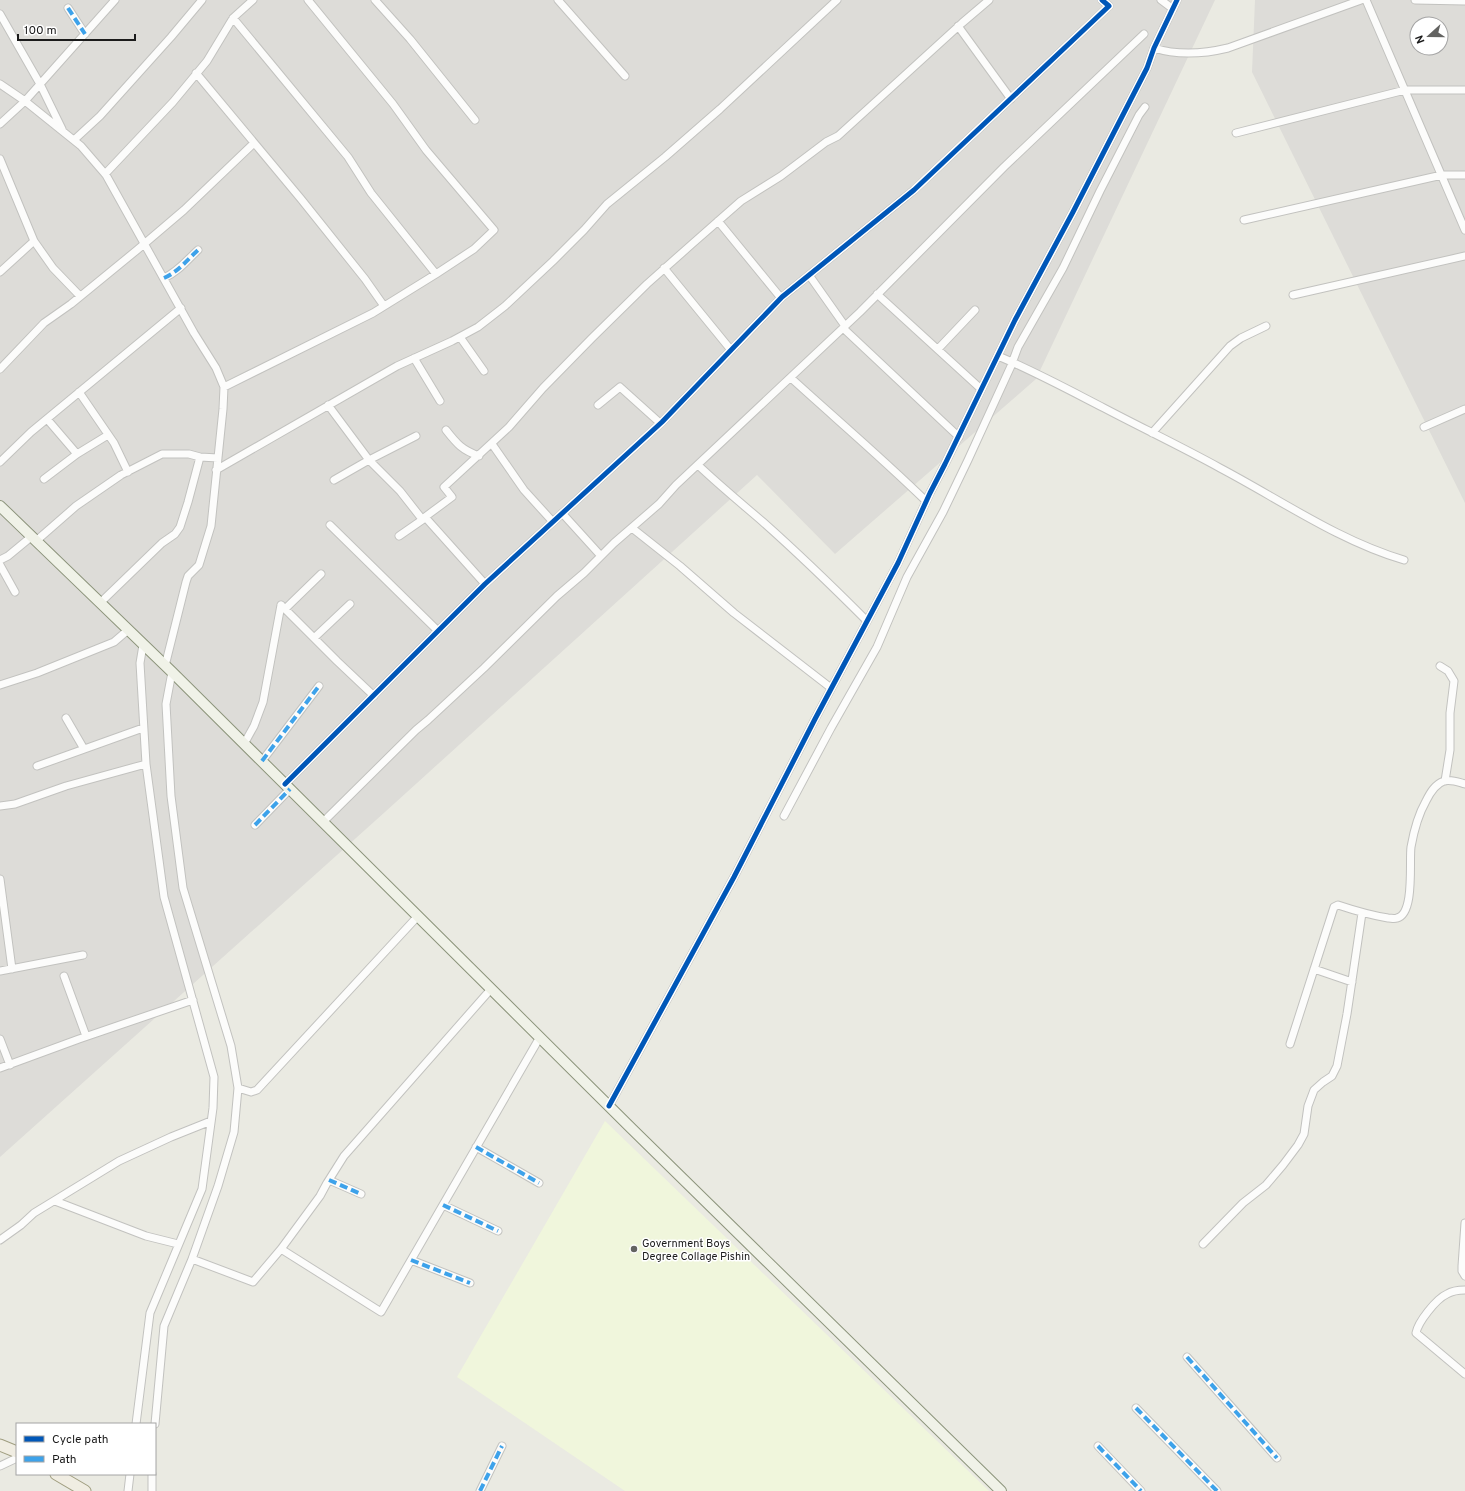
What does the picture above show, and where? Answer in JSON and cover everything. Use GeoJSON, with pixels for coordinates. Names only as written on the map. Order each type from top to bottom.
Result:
{"type":"FeatureCollection","features":[{"type":"Feature","properties":{"kind":"main road"},"geometry":{"type":"LineString","coordinates":[[0,506],[169,669],[540,1038],[1001,1491]]}},
{"type":"Feature","properties":{"kind":"main road"},"geometry":{"type":"LineString","coordinates":[[0,1445],[16,1452]]}},
{"type":"Feature","properties":{"kind":"main road"},"geometry":{"type":"LineString","coordinates":[[58,1475],[85,1491]]}},
{"type":"Feature","properties":{"kind":"street"},"geometry":{"type":"LineString","coordinates":[[0,124],[25,101],[115,0]]}},
{"type":"Feature","properties":{"kind":"street"},"geometry":{"type":"LineString","coordinates":[[74,140],[100,116],[202,0]]}},
{"type":"Feature","properties":{"kind":"street"},"geometry":{"type":"LineString","coordinates":[[224,386],[373,313],[474,249],[494,230],[426,150],[393,104],[308,0]]}},
{"type":"Feature","properties":{"kind":"street"},"geometry":{"type":"LineString","coordinates":[[375,0],[410,39],[475,120]]}},
{"type":"Feature","properties":{"kind":"street"},"geometry":{"type":"LineString","coordinates":[[558,0],[625,76]]}},
{"type":"Feature","properties":{"kind":"street"},"geometry":{"type":"LineString","coordinates":[[216,470],[397,366],[478,328],[505,306],[584,230],[606,204],[665,157],[720,109],[837,0]]}},
{"type":"Feature","properties":{"kind":"street"},"geometry":{"type":"LineString","coordinates":[[255,825],[288,787],[374,696],[486,584],[660,423],[781,298],[914,190],[1011,99],[1109,6],[1102,0]]}},
{"type":"Feature","properties":{"kind":"street"},"geometry":{"type":"LineString","coordinates":[[1161,0],[1173,9]]}},
{"type":"Feature","properties":{"kind":"street"},"geometry":{"type":"LineString","coordinates":[[609,1106],[734,877],[831,688],[898,563],[926,501],[1039,274],[1074,212],[1147,68],[1154,48],[1177,0]]}},
{"type":"Feature","properties":{"kind":"street"},"geometry":{"type":"LineString","coordinates":[[1154,48],[1176,53],[1210,53],[1228,48],[1361,0]]}},
{"type":"Feature","properties":{"kind":"street"},"geometry":{"type":"LineString","coordinates":[[1366,0],[1465,230]]}},
{"type":"Feature","properties":{"kind":"street"},"geometry":{"type":"LineString","coordinates":[[1415,0],[1465,1]]}},
{"type":"Feature","properties":{"kind":"street"},"geometry":{"type":"LineString","coordinates":[[105,174],[173,102],[207,61],[234,18],[251,1]]}},
{"type":"Feature","properties":{"kind":"street"},"geometry":{"type":"LineString","coordinates":[[399,536],[452,496],[444,487],[492,444],[543,388],[664,268],[741,201],[781,176],[826,142],[838,136],[983,2]]}},
{"type":"Feature","properties":{"kind":"street"},"geometry":{"type":"LineString","coordinates":[[68,8],[85,34]]}},
{"type":"Feature","properties":{"kind":"street"},"geometry":{"type":"LineString","coordinates":[[0,14],[40,84],[63,131]]}},
{"type":"Feature","properties":{"kind":"street"},"geometry":{"type":"LineString","coordinates":[[234,18],[348,157],[371,193],[436,274]]}},
{"type":"Feature","properties":{"kind":"street"},"geometry":{"type":"LineString","coordinates":[[958,26],[1011,99]]}},
{"type":"Feature","properties":{"kind":"street"},"geometry":{"type":"LineString","coordinates":[[323,822],[416,730],[484,668],[548,605],[659,504],[676,485],[791,378],[1004,167],[1144,34]]}},
{"type":"Feature","properties":{"kind":"street"},"geometry":{"type":"LineString","coordinates":[[196,74],[352,263],[384,306]]}},
{"type":"Feature","properties":{"kind":"street"},"geometry":{"type":"LineString","coordinates":[[0,84],[25,101],[74,140],[86,151],[105,174],[145,243],[196,338],[216,368],[224,386],[223,409],[216,458],[209,534],[199,565],[188,576],[186,582],[169,669],[166,704],[171,796],[183,888],[231,1046],[238,1088],[234,1132],[218,1186],[192,1259],[164,1326],[155,1423]]}},
{"type":"Feature","properties":{"kind":"street"},"geometry":{"type":"LineString","coordinates":[[1236,133],[1405,90],[1465,90]]}},
{"type":"Feature","properties":{"kind":"street"},"geometry":{"type":"LineString","coordinates":[[784,816],[831,728],[877,647],[908,577],[952,493],[1018,347],[1063,268],[1100,191],[1139,115],[1145,107]]}},
{"type":"Feature","properties":{"kind":"street"},"geometry":{"type":"LineString","coordinates":[[0,369],[44,323],[80,296],[184,210],[254,143]]}},
{"type":"Feature","properties":{"kind":"street"},"geometry":{"type":"LineString","coordinates":[[0,159],[34,241],[53,268],[80,296]]}},
{"type":"Feature","properties":{"kind":"street"},"geometry":{"type":"LineString","coordinates":[[1244,220],[1442,175],[1465,175]]}},
{"type":"Feature","properties":{"kind":"street"},"geometry":{"type":"LineString","coordinates":[[718,221],[781,298]]}},
{"type":"Feature","properties":{"kind":"street"},"geometry":{"type":"LineString","coordinates":[[0,272],[34,241]]}},
{"type":"Feature","properties":{"kind":"street"},"geometry":{"type":"LineString","coordinates":[[164,278],[179,268],[198,250]]}},
{"type":"Feature","properties":{"kind":"street"},"geometry":{"type":"LineString","coordinates":[[1293,295],[1465,256]]}},
{"type":"Feature","properties":{"kind":"street"},"geometry":{"type":"LineString","coordinates":[[664,268],[731,350]]}},
{"type":"Feature","properties":{"kind":"street"},"geometry":{"type":"LineString","coordinates":[[809,275],[844,327],[959,436]]}},
{"type":"Feature","properties":{"kind":"street"},"geometry":{"type":"LineString","coordinates":[[877,294],[982,389]]}},
{"type":"Feature","properties":{"kind":"street"},"geometry":{"type":"LineString","coordinates":[[0,462],[46,419],[181,308]]}},
{"type":"Feature","properties":{"kind":"street"},"geometry":{"type":"LineString","coordinates":[[938,349],[975,310]]}},
{"type":"Feature","properties":{"kind":"street"},"geometry":{"type":"LineString","coordinates":[[1152,433],[1230,346],[1241,338],[1266,326]]}},
{"type":"Feature","properties":{"kind":"street"},"geometry":{"type":"LineString","coordinates":[[460,337],[484,371]]}},
{"type":"Feature","properties":{"kind":"street"},"geometry":{"type":"LineString","coordinates":[[998,356],[1219,467],[1296,510],[1356,541],[1385,555],[1404,560]]}},
{"type":"Feature","properties":{"kind":"street"},"geometry":{"type":"LineString","coordinates":[[414,358],[440,401]]}},
{"type":"Feature","properties":{"kind":"street"},"geometry":{"type":"LineString","coordinates":[[791,378],[883,459],[926,501]]}},
{"type":"Feature","properties":{"kind":"street"},"geometry":{"type":"LineString","coordinates":[[598,405],[620,387],[660,423]]}},
{"type":"Feature","properties":{"kind":"street"},"geometry":{"type":"LineString","coordinates":[[79,392],[114,443],[128,472]]}},
{"type":"Feature","properties":{"kind":"street"},"geometry":{"type":"LineString","coordinates":[[328,405],[369,460],[400,491],[423,518],[486,584]]}},
{"type":"Feature","properties":{"kind":"street"},"geometry":{"type":"LineString","coordinates":[[1424,427],[1465,409]]}},
{"type":"Feature","properties":{"kind":"street"},"geometry":{"type":"LineString","coordinates":[[46,419],[78,454]]}},
{"type":"Feature","properties":{"kind":"street"},"geometry":{"type":"LineString","coordinates":[[446,430],[455,442],[466,451],[479,456]]}},
{"type":"Feature","properties":{"kind":"street"},"geometry":{"type":"LineString","coordinates":[[44,479],[78,454],[108,435]]}},
{"type":"Feature","properties":{"kind":"street"},"geometry":{"type":"LineString","coordinates":[[334,480],[416,436]]}},
{"type":"Feature","properties":{"kind":"street"},"geometry":{"type":"LineString","coordinates":[[492,444],[524,490],[553,522]]}},
{"type":"Feature","properties":{"kind":"street"},"geometry":{"type":"LineString","coordinates":[[0,560],[33,539],[76,506],[128,472],[162,454],[189,454],[216,458]]}},
{"type":"Feature","properties":{"kind":"street"},"geometry":{"type":"LineString","coordinates":[[100,603],[162,543],[175,534],[180,526],[202,457]]}},
{"type":"Feature","properties":{"kind":"street"},"geometry":{"type":"LineString","coordinates":[[698,465],[725,491],[762,521],[826,579],[867,621]]}},
{"type":"Feature","properties":{"kind":"street"},"geometry":{"type":"LineString","coordinates":[[562,513],[601,556]]}},
{"type":"Feature","properties":{"kind":"street"},"geometry":{"type":"LineString","coordinates":[[330,525],[438,631]]}},
{"type":"Feature","properties":{"kind":"street"},"geometry":{"type":"LineString","coordinates":[[632,528],[680,566],[734,613],[831,688]]}},
{"type":"Feature","properties":{"kind":"street"},"geometry":{"type":"LineString","coordinates":[[0,564],[15,592]]}},
{"type":"Feature","properties":{"kind":"street"},"geometry":{"type":"LineString","coordinates":[[285,609],[321,574]]}},
{"type":"Feature","properties":{"kind":"street"},"geometry":{"type":"LineString","coordinates":[[314,638],[350,604]]}},
{"type":"Feature","properties":{"kind":"street"},"geometry":{"type":"LineString","coordinates":[[244,744],[254,726],[263,702],[282,605],[374,696]]}},
{"type":"Feature","properties":{"kind":"street"},"geometry":{"type":"LineString","coordinates":[[0,685],[37,673],[114,642],[128,630]]}},
{"type":"Feature","properties":{"kind":"street"},"geometry":{"type":"LineString","coordinates":[[136,1423],[150,1313],[202,1189],[211,1120],[214,1077],[164,897],[146,764],[140,663],[143,645]]}},
{"type":"Feature","properties":{"kind":"street"},"geometry":{"type":"LineString","coordinates":[[1440,666],[1448,671],[1454,681],[1450,713],[1450,750],[1445,781]]}},
{"type":"Feature","properties":{"kind":"street"},"geometry":{"type":"LineString","coordinates":[[262,761],[319,686]]}},
{"type":"Feature","properties":{"kind":"street"},"geometry":{"type":"LineString","coordinates":[[66,718],[84,749]]}},
{"type":"Feature","properties":{"kind":"street"},"geometry":{"type":"LineString","coordinates":[[37,766],[144,728]]}},
{"type":"Feature","properties":{"kind":"street"},"geometry":{"type":"LineString","coordinates":[[0,806],[15,804],[66,786],[146,764]]}},
{"type":"Feature","properties":{"kind":"street"},"geometry":{"type":"LineString","coordinates":[[1290,1044],[1334,907],[1338,905],[1362,913],[1393,918],[1402,916],[1408,903],[1411,846],[1418,816],[1435,786],[1445,781],[1453,780],[1465,784]]}},
{"type":"Feature","properties":{"kind":"street"},"geometry":{"type":"LineString","coordinates":[[0,879],[12,968]]}},
{"type":"Feature","properties":{"kind":"street"},"geometry":{"type":"LineString","coordinates":[[1203,1244],[1247,1199],[1255,1195],[1266,1185],[1283,1165],[1304,1134],[1309,1100],[1314,1090],[1332,1076],[1337,1066],[1347,1014],[1362,913]]}},
{"type":"Feature","properties":{"kind":"street"},"geometry":{"type":"LineString","coordinates":[[238,1088],[251,1092],[258,1090],[418,916]]}},
{"type":"Feature","properties":{"kind":"street"},"geometry":{"type":"LineString","coordinates":[[0,971],[83,955]]}},
{"type":"Feature","properties":{"kind":"street"},"geometry":{"type":"LineString","coordinates":[[1314,969],[1352,982]]}},
{"type":"Feature","properties":{"kind":"street"},"geometry":{"type":"LineString","coordinates":[[64,976],[86,1036]]}},
{"type":"Feature","properties":{"kind":"street"},"geometry":{"type":"LineString","coordinates":[[192,1259],[253,1282],[281,1249],[320,1196],[328,1180],[344,1156],[491,989]]}},
{"type":"Feature","properties":{"kind":"street"},"geometry":{"type":"LineString","coordinates":[[0,1068],[86,1036],[193,1000]]}},
{"type":"Feature","properties":{"kind":"street"},"geometry":{"type":"LineString","coordinates":[[281,1249],[381,1312],[540,1038]]}},
{"type":"Feature","properties":{"kind":"street"},"geometry":{"type":"LineString","coordinates":[[0,1039],[10,1065]]}},
{"type":"Feature","properties":{"kind":"street"},"geometry":{"type":"LineString","coordinates":[[0,1240],[21,1225],[34,1213],[119,1161],[211,1120]]}},
{"type":"Feature","properties":{"kind":"street"},"geometry":{"type":"LineString","coordinates":[[476,1147],[539,1183]]}},
{"type":"Feature","properties":{"kind":"street"},"geometry":{"type":"LineString","coordinates":[[328,1180],[361,1194]]}},
{"type":"Feature","properties":{"kind":"street"},"geometry":{"type":"LineString","coordinates":[[55,1201],[146,1236],[178,1244]]}},
{"type":"Feature","properties":{"kind":"street"},"geometry":{"type":"LineString","coordinates":[[443,1205],[498,1232]]}},
{"type":"Feature","properties":{"kind":"street"},"geometry":{"type":"LineString","coordinates":[[1465,1224],[1462,1271],[1465,1276]]}},
{"type":"Feature","properties":{"kind":"street"},"geometry":{"type":"LineString","coordinates":[[411,1260],[470,1283]]}},
{"type":"Feature","properties":{"kind":"street"},"geometry":{"type":"LineString","coordinates":[[1465,1290],[1455,1291],[1441,1298],[1420,1324],[1416,1333],[1465,1374]]}},
{"type":"Feature","properties":{"kind":"street"},"geometry":{"type":"LineString","coordinates":[[1187,1357],[1277,1458]]}},
{"type":"Feature","properties":{"kind":"street"},"geometry":{"type":"LineString","coordinates":[[1136,1408],[1217,1491]]}},
{"type":"Feature","properties":{"kind":"street"},"geometry":{"type":"LineString","coordinates":[[480,1491],[502,1446]]}},
{"type":"Feature","properties":{"kind":"street"},"geometry":{"type":"LineString","coordinates":[[1098,1446],[1141,1491]]}},
{"type":"Feature","properties":{"kind":"street"},"geometry":{"type":"LineString","coordinates":[[0,1466],[16,1458]]}},
{"type":"Feature","properties":{"kind":"street"},"geometry":{"type":"LineString","coordinates":[[128,1491],[130,1475]]}},
{"type":"Feature","properties":{"kind":"street"},"geometry":{"type":"LineString","coordinates":[[152,1475],[152,1491]]}},
{"type":"Feature","properties":{"kind":"shaded area"},"geometry":{"type":"Polygon","coordinates":[[[0,0],[1215,0],[1036,379],[835,554],[757,475],[385,812],[0,1157],[0,0]]]}},
{"type":"Feature","properties":{"kind":"shaded area"},"geometry":{"type":"Polygon","coordinates":[[[1255,0],[1465,0],[1465,503],[1252,72],[1255,0]]]}},
{"type":"Feature","properties":{"kind":"shaded area","name":"Government Boys Degree Collage Pishin"},"geometry":{"type":"Polygon","coordinates":[[[605,1121],[989,1491],[625,1491],[457,1377],[605,1121]]]}},
{"type":"Feature","properties":{"kind":"marked path"},"geometry":{"type":"LineString","coordinates":[[68,8],[85,34]]}},
{"type":"Feature","properties":{"kind":"marked path"},"geometry":{"type":"LineString","coordinates":[[164,278],[178,269],[198,250]]}},
{"type":"Feature","properties":{"kind":"marked path"},"geometry":{"type":"LineString","coordinates":[[262,761],[319,686]]}},
{"type":"Feature","properties":{"kind":"marked path"},"geometry":{"type":"LineString","coordinates":[[255,825],[290,789]]}},
{"type":"Feature","properties":{"kind":"marked path"},"geometry":{"type":"LineString","coordinates":[[476,1147],[539,1183]]}},
{"type":"Feature","properties":{"kind":"marked path"},"geometry":{"type":"LineString","coordinates":[[329,1180],[361,1194]]}},
{"type":"Feature","properties":{"kind":"marked path"},"geometry":{"type":"LineString","coordinates":[[443,1205],[498,1231]]}},
{"type":"Feature","properties":{"kind":"marked path"},"geometry":{"type":"LineString","coordinates":[[411,1260],[470,1283]]}},
{"type":"Feature","properties":{"kind":"marked path"},"geometry":{"type":"LineString","coordinates":[[1187,1357],[1277,1458]]}},
{"type":"Feature","properties":{"kind":"marked path"},"geometry":{"type":"LineString","coordinates":[[1136,1408],[1217,1491]]}},
{"type":"Feature","properties":{"kind":"marked path"},"geometry":{"type":"LineString","coordinates":[[480,1491],[502,1446]]}},
{"type":"Feature","properties":{"kind":"marked path"},"geometry":{"type":"LineString","coordinates":[[1098,1446],[1141,1491]]}},
{"type":"Feature","properties":{"kind":"cycle path"},"geometry":{"type":"LineString","coordinates":[[285,784],[485,584],[662,422],[782,297],[914,190],[1109,6],[1102,0]]}},
{"type":"Feature","properties":{"kind":"cycle path"},"geometry":{"type":"LineString","coordinates":[[609,1106],[734,877],[815,719],[898,563],[930,493],[1015,320],[1073,212],[1147,68],[1154,48],[1177,0]]}},
{"type":"Feature","properties":{"kind":"place","name":"Government Boys Degree Collage Pishin"},"geometry":{"type":"Point","coordinates":[634,1249]}}]}
